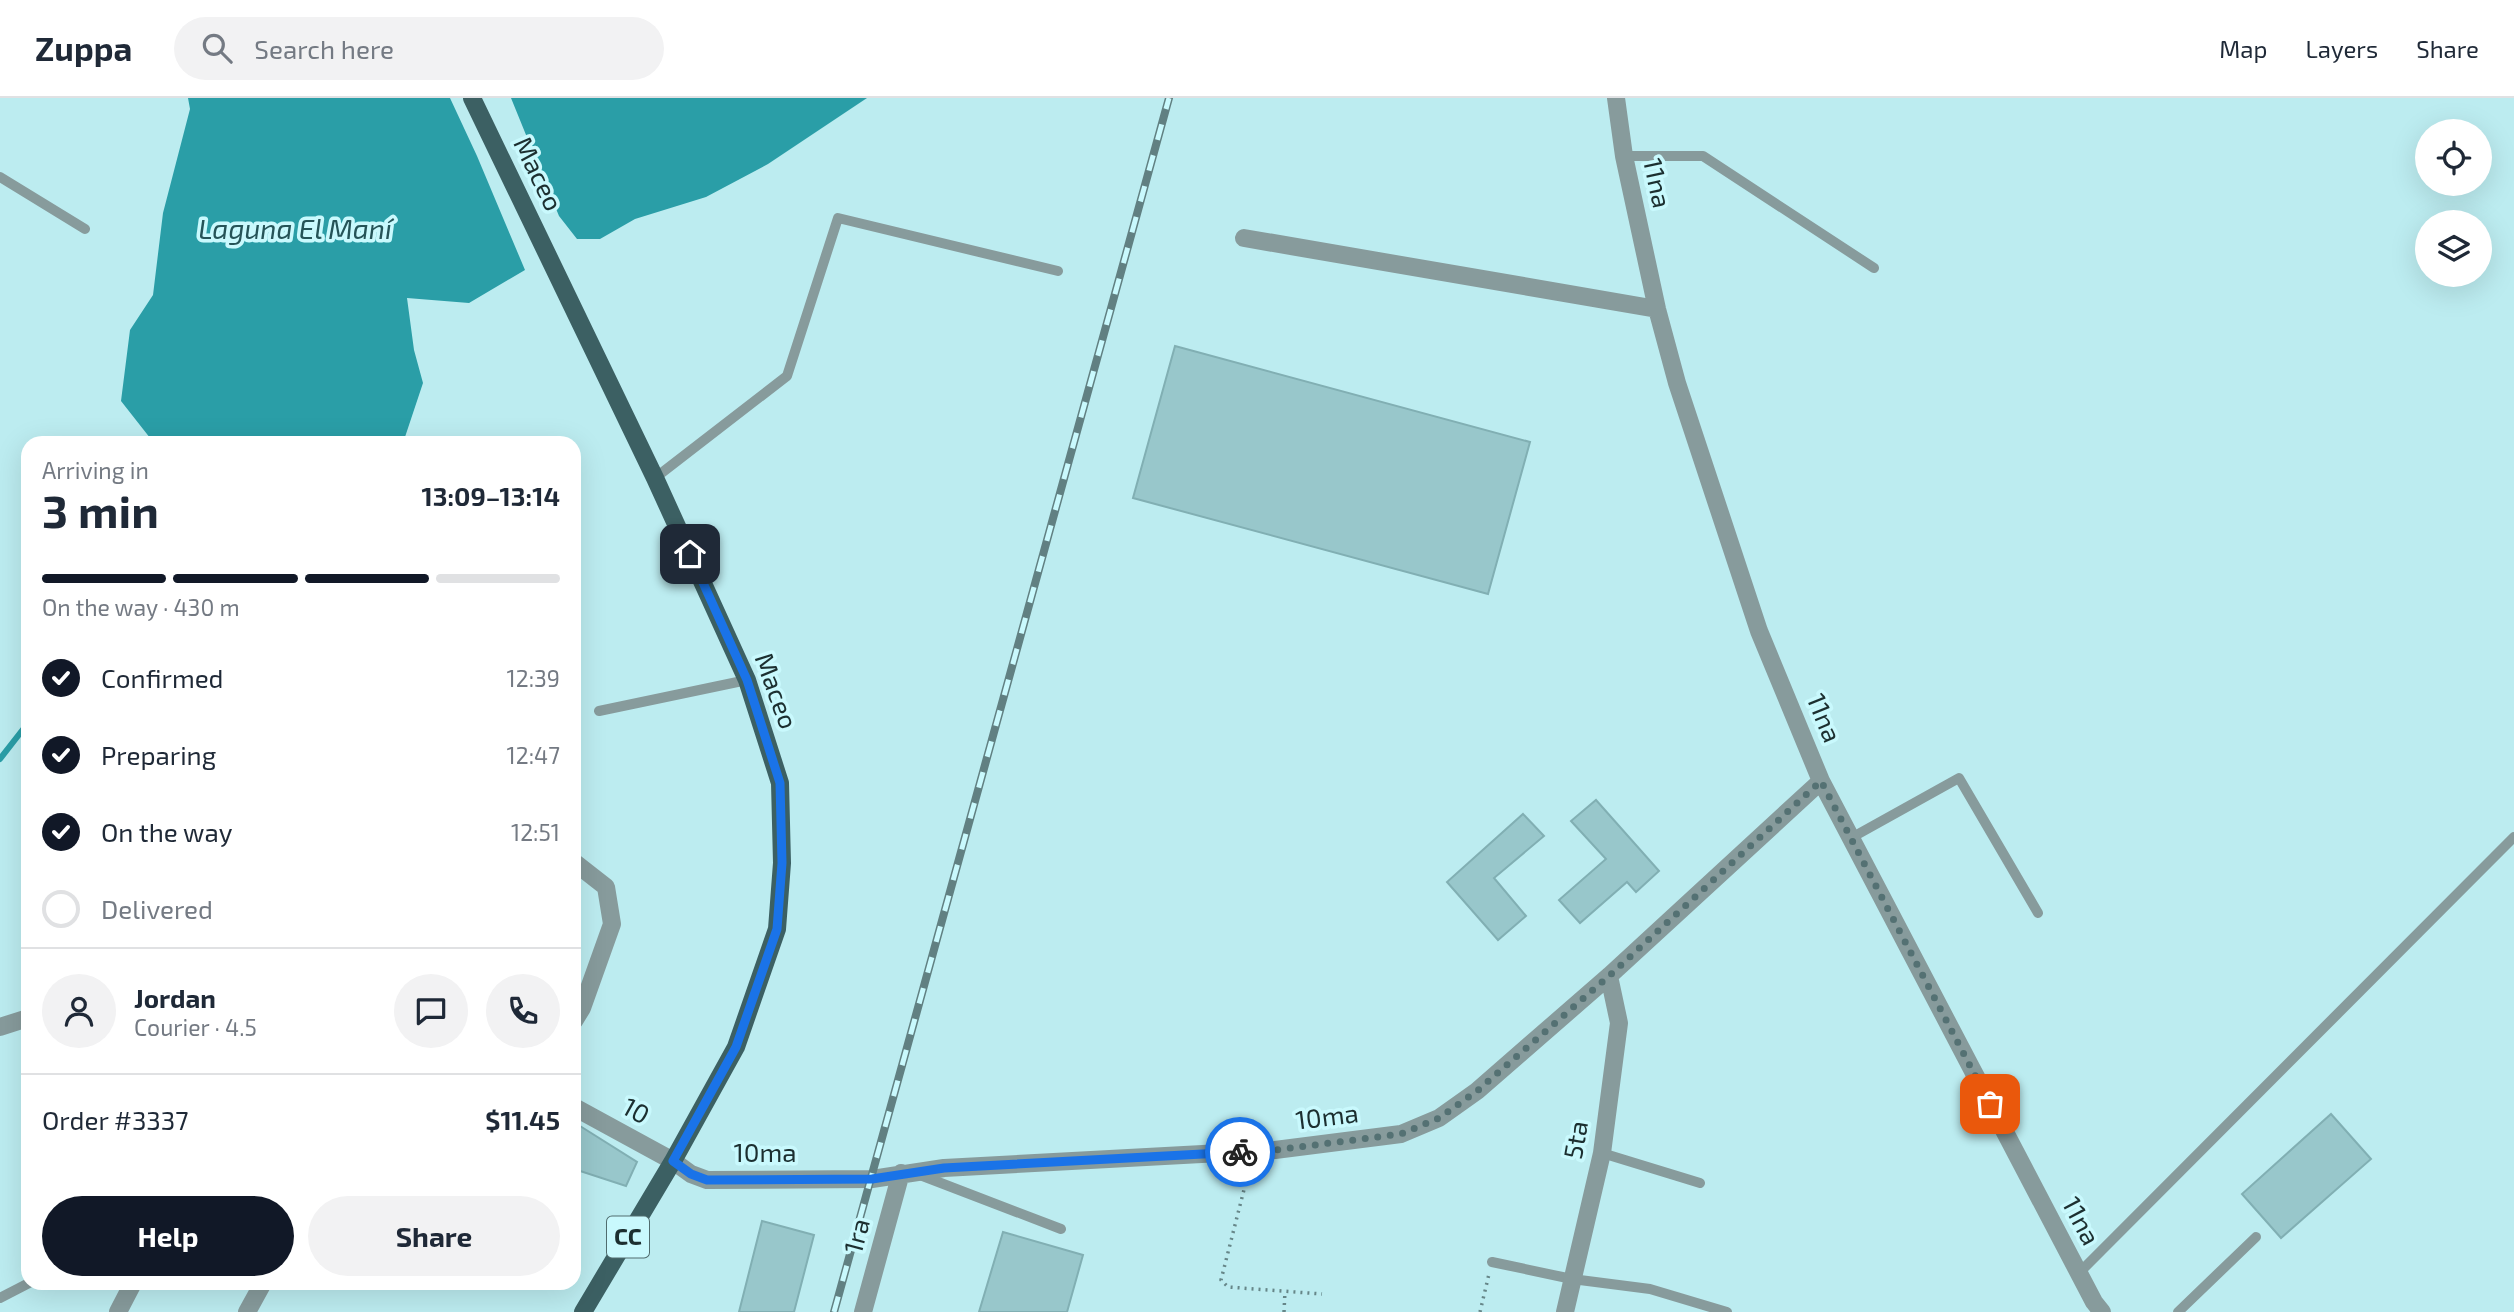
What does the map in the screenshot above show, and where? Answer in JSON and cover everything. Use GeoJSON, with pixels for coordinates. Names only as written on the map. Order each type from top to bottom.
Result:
{"type":"FeatureCollection","features":[{"type":"Feature","properties":{"kind":"main road","name":"Maceo"},"geometry":{"type":"LineString","coordinates":[[472,98],[655,478],[747,680],[780,783],[782,863],[777,929],[736,1047],[673,1161],[583,1312]]}},
{"type":"Feature","properties":{"kind":"street","name":"11na"},"geometry":{"type":"LineString","coordinates":[[1616,98],[1624,156],[1657,309],[1677,383],[1759,631],[1821,781],[2096,1309]]}},
{"type":"Feature","properties":{"kind":"street"},"geometry":{"type":"LineString","coordinates":[[1244,238],[1657,309]]}},
{"type":"Feature","properties":{"kind":"street","name":"10ma"},"geometry":{"type":"LineString","coordinates":[[673,1161],[691,1174],[707,1180],[872,1179],[907,1172],[1253,1151],[1401,1134],[1439,1118],[1477,1091],[1609,976],[1821,781]]}},
{"type":"Feature","properties":{"kind":"street"},"geometry":{"type":"LineString","coordinates":[[581,867],[606,887],[612,924],[581,1010]]}},
{"type":"Feature","properties":{"kind":"street","name":"5ta"},"geometry":{"type":"LineString","coordinates":[[1565,1312],[1602,1153],[1619,1023],[1609,976]]}},
{"type":"Feature","properties":{"kind":"street"},"geometry":{"type":"LineString","coordinates":[[0,1027],[21,1020]]}},
{"type":"Feature","properties":{"kind":"street","name":"10"},"geometry":{"type":"LineString","coordinates":[[581,1111],[673,1161]]}},
{"type":"Feature","properties":{"kind":"street","name":"1ra"},"geometry":{"type":"LineString","coordinates":[[863,1312],[907,1172]]}},
{"type":"Feature","properties":{"kind":"street"},"geometry":{"type":"LineString","coordinates":[[118,1312],[130,1290]]}},
{"type":"Feature","properties":{"kind":"street"},"geometry":{"type":"LineString","coordinates":[[247,1312],[259,1290]]}},
{"type":"Feature","properties":{"kind":"lane"},"geometry":{"type":"LineString","coordinates":[[1624,156],[1703,156],[1874,268]]}},
{"type":"Feature","properties":{"kind":"lane"},"geometry":{"type":"LineString","coordinates":[[0,177],[85,229]]}},
{"type":"Feature","properties":{"kind":"lane"},"geometry":{"type":"LineString","coordinates":[[655,478],[787,376],[838,218],[1058,271]]}},
{"type":"Feature","properties":{"kind":"lane"},"geometry":{"type":"LineString","coordinates":[[599,711],[747,680]]}},
{"type":"Feature","properties":{"kind":"lane"},"geometry":{"type":"LineString","coordinates":[[1851,838],[1959,778],[2038,913]]}},
{"type":"Feature","properties":{"kind":"lane"},"geometry":{"type":"LineString","coordinates":[[2079,1273],[2514,837]]}},
{"type":"Feature","properties":{"kind":"lane"},"geometry":{"type":"LineString","coordinates":[[1602,1153],[1700,1183]]}},
{"type":"Feature","properties":{"kind":"lane"},"geometry":{"type":"LineString","coordinates":[[907,1172],[1061,1229]]}},
{"type":"Feature","properties":{"kind":"lane"},"geometry":{"type":"LineString","coordinates":[[2178,1312],[2256,1237]]}},
{"type":"Feature","properties":{"kind":"lane"},"geometry":{"type":"LineString","coordinates":[[1492,1262],[1572,1279],[1650,1289],[1727,1312]]}},
{"type":"Feature","properties":{"kind":"lane"},"geometry":{"type":"LineString","coordinates":[[0,1298],[21,1287]]}},
{"type":"Feature","properties":{"kind":"path"},"geometry":{"type":"LineString","coordinates":[[1253,1151],[1222,1280],[1228,1287],[1322,1294]]}},
{"type":"Feature","properties":{"kind":"path"},"geometry":{"type":"LineString","coordinates":[[1479,1312],[1492,1262]]}},
{"type":"Feature","properties":{"kind":"path"},"geometry":{"type":"LineString","coordinates":[[1284,1312],[1285,1291]]}},
{"type":"Feature","properties":{"kind":"water","name":"Laguna El Maní"},"geometry":{"type":"Polygon","coordinates":[[[188,98],[450,98],[525,270],[469,303],[407,298],[414,350],[423,383],[405,436],[148,436],[121,401],[130,330],[153,295],[163,213],[190,109],[188,98]]]}},
{"type":"Feature","properties":{"kind":"water"},"geometry":{"type":"Polygon","coordinates":[[[511,98],[867,98],[768,164],[706,197],[635,219],[600,239],[577,239],[559,216],[511,98]]]}},
{"type":"Feature","properties":{"kind":"building"},"geometry":{"type":"Polygon","coordinates":[[[1175,346],[1530,442],[1488,594],[1133,498],[1175,346]]]}},
{"type":"Feature","properties":{"kind":"building"},"geometry":{"type":"Polygon","coordinates":[[[1596,800],[1659,871],[1636,892],[1627,882],[1580,923],[1559,900],[1606,859],[1571,821],[1596,800]]]}},
{"type":"Feature","properties":{"kind":"building"},"geometry":{"type":"Polygon","coordinates":[[[1523,814],[1544,836],[1494,878],[1526,916],[1498,940],[1447,882],[1523,814]]]}},
{"type":"Feature","properties":{"kind":"building"},"geometry":{"type":"Polygon","coordinates":[[[2331,1114],[2371,1159],[2281,1238],[2242,1194],[2331,1114]]]}},
{"type":"Feature","properties":{"kind":"building"},"geometry":{"type":"Polygon","coordinates":[[[581,1127],[637,1162],[626,1186],[581,1171],[581,1127]]]}},
{"type":"Feature","properties":{"kind":"building"},"geometry":{"type":"Polygon","coordinates":[[[762,1221],[814,1235],[794,1312],[739,1312],[762,1221]]]}},
{"type":"Feature","properties":{"kind":"building"},"geometry":{"type":"Polygon","coordinates":[[[1003,1232],[1083,1255],[1067,1312],[979,1312],[1003,1232]]]}},
{"type":"Feature","properties":{"kind":"waterway"},"geometry":{"type":"LineString","coordinates":[[0,759],[21,732]]}},
{"type":"Feature","properties":{"kind":"railway"},"geometry":{"type":"LineString","coordinates":[[834,1312],[1169,98]]}},
{"type":"Feature","properties":{"kind":"way so far"},"geometry":{"type":"LineString","coordinates":[[1240,1152],[1401,1134],[1439,1118],[1477,1091],[1609,976],[1821,781],[1990,1104]]}},
{"type":"Feature","properties":{"kind":"route"},"geometry":{"type":"LineString","coordinates":[[690,554],[747,680],[780,783],[782,863],[777,929],[736,1047],[673,1161],[691,1174],[707,1180],[872,1179],[944,1168],[1240,1152]]}}]}
